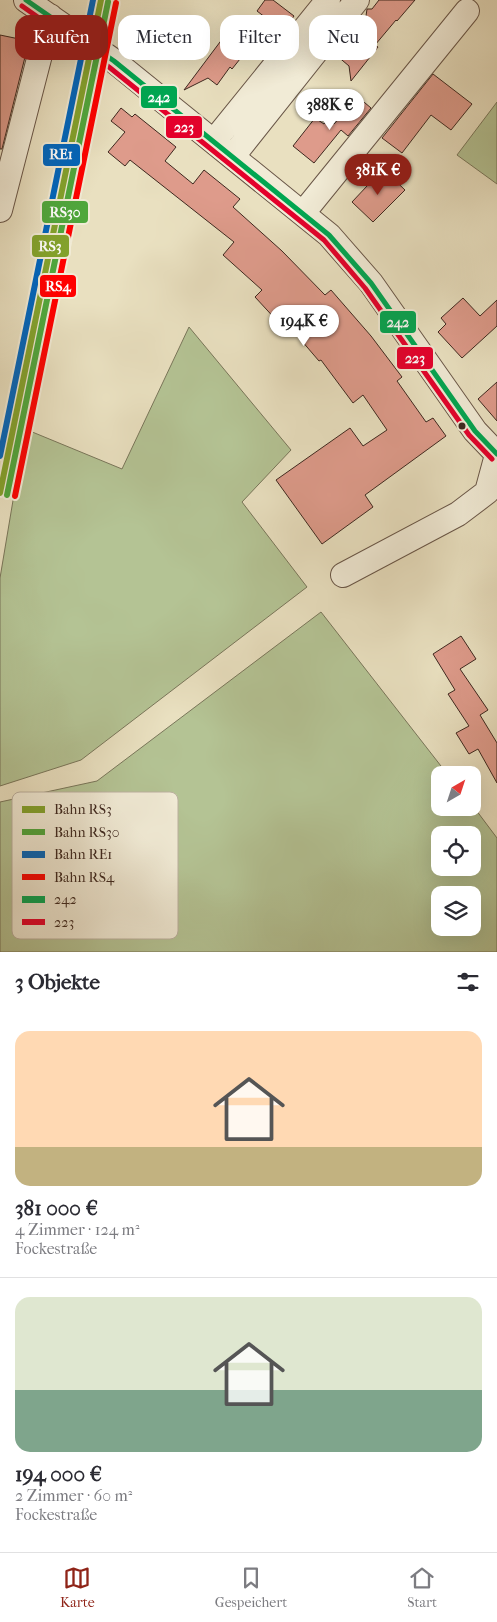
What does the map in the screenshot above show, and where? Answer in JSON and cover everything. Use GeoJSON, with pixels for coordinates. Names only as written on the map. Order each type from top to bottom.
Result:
{"type":"FeatureCollection","features":[{"type":"Feature","properties":{"kind":"street"},"geometry":{"type":"LineString","coordinates":[[26,0],[48,15]]}},
{"type":"Feature","properties":{"kind":"street"},"geometry":{"type":"LineString","coordinates":[[214,141],[328,0]]}},
{"type":"Feature","properties":{"kind":"street"},"geometry":{"type":"LineString","coordinates":[[233,156],[357,0]]}},
{"type":"Feature","properties":{"kind":"street"},"geometry":{"type":"LineString","coordinates":[[303,213],[467,11]]}},
{"type":"Feature","properties":{"kind":"street"},"geometry":{"type":"LineString","coordinates":[[108,57],[329,234],[371,283],[475,431],[497,454],[487,492],[458,514],[343,575]]}},
{"type":"Feature","properties":{"kind":"street"},"geometry":{"type":"LineString","coordinates":[[0,210],[39,60]]}},
{"type":"Feature","properties":{"kind":"green space"},"geometry":{"type":"Polygon","coordinates":[[[497,102],[497,184],[457,155],[497,102]]]}},
{"type":"Feature","properties":{"kind":"green space"},"geometry":{"type":"Polygon","coordinates":[[[189,327],[291,450],[242,502],[307,587],[81,760],[0,786],[0,578],[25,429],[122,469],[189,327]]]}},
{"type":"Feature","properties":{"kind":"green space"},"geometry":{"type":"Polygon","coordinates":[[[321,612],[441,766],[431,766],[431,816],[480,816],[497,838],[497,952],[0,952],[0,802],[12,799],[12,939],[178,939],[178,792],[46,792],[97,781],[321,612]]]}},
{"type":"Feature","properties":{"kind":"building"},"geometry":{"type":"Polygon","coordinates":[[[265,0],[273,0],[293,15],[262,15],[257,11],[265,0]]]}},
{"type":"Feature","properties":{"kind":"building"},"geometry":{"type":"Polygon","coordinates":[[[379,0],[415,0],[377,43],[377,15],[366,15],[367,9],[372,9],[379,0]]]}},
{"type":"Feature","properties":{"kind":"building"},"geometry":{"type":"Polygon","coordinates":[[[0,35],[15,38],[15,60],[24,60],[2,149],[0,149],[0,35]]]}},
{"type":"Feature","properties":{"kind":"building"},"geometry":{"type":"Polygon","coordinates":[[[220,42],[220,60],[239,60],[232,69],[230,67],[217,85],[208,78],[184,90],[206,60],[210,60],[210,55],[220,42]]]}},
{"type":"Feature","properties":{"kind":"building"},"geometry":{"type":"Polygon","coordinates":[[[342,60],[368,60],[351,81],[349,66],[342,60]]]}},
{"type":"Feature","properties":{"kind":"building"},"geometry":{"type":"Polygon","coordinates":[[[433,74],[472,104],[451,130],[431,115],[402,153],[382,138],[433,74]]]}},
{"type":"Feature","properties":{"kind":"building"},"geometry":{"type":"Polygon","coordinates":[[[358,97],[371,108],[348,136],[341,130],[314,163],[293,146],[315,118],[324,124],[328,119],[334,124],[358,97]]]}},
{"type":"Feature","properties":{"kind":"building"},"geometry":{"type":"Polygon","coordinates":[[[121,108],[132,117],[135,114],[176,147],[165,161],[193,184],[204,170],[240,199],[233,207],[282,251],[325,295],[331,290],[371,336],[402,377],[397,381],[426,422],[433,418],[446,436],[365,495],[373,507],[322,544],[276,480],[350,428],[363,446],[387,430],[363,395],[353,403],[321,360],[319,361],[283,319],[279,323],[255,297],[262,290],[223,255],[234,242],[130,160],[125,166],[108,152],[125,132],[111,121],[121,108]]]}},
{"type":"Feature","properties":{"kind":"building"},"geometry":{"type":"Polygon","coordinates":[[[383,169],[405,190],[373,222],[352,202],[383,169]]]}},
{"type":"Feature","properties":{"kind":"building"},"geometry":{"type":"Polygon","coordinates":[[[463,298],[480,316],[497,300],[497,326],[462,358],[438,332],[446,324],[441,318],[463,298]]]}},
{"type":"Feature","properties":{"kind":"building"},"geometry":{"type":"Polygon","coordinates":[[[497,382],[497,421],[478,399],[497,382]]]}},
{"type":"Feature","properties":{"kind":"building"},"geometry":{"type":"Polygon","coordinates":[[[461,636],[476,659],[460,669],[488,710],[480,715],[497,743],[497,783],[478,749],[469,754],[456,733],[469,726],[448,694],[455,690],[433,654],[461,636]]]}},
{"type":"Feature","properties":{"kind":"rail line","name":"RE1"},"geometry":{"type":"LineString","coordinates":[[0,456],[93,0]]}},
{"type":"Feature","properties":{"kind":"rail line","name":"RS3"},"geometry":{"type":"LineString","coordinates":[[0,493],[101,0]]}},
{"type":"Feature","properties":{"kind":"rail line","name":"RS30"},"geometry":{"type":"LineString","coordinates":[[7,495],[108,2]]}},
{"type":"Feature","properties":{"kind":"rail line","name":"RS4"},"geometry":{"type":"LineString","coordinates":[[15,496],[116,3]]}},
{"type":"Feature","properties":{"kind":"transit line","name":"242"},"geometry":{"type":"LineString","coordinates":[[26,0],[114,61],[329,235],[371,283],[475,431],[497,454]]}},
{"type":"Feature","properties":{"kind":"transit line","name":"223"},"geometry":{"type":"LineString","coordinates":[[22,6],[109,67],[324,240],[365,288],[469,435],[492,459]]}}]}
